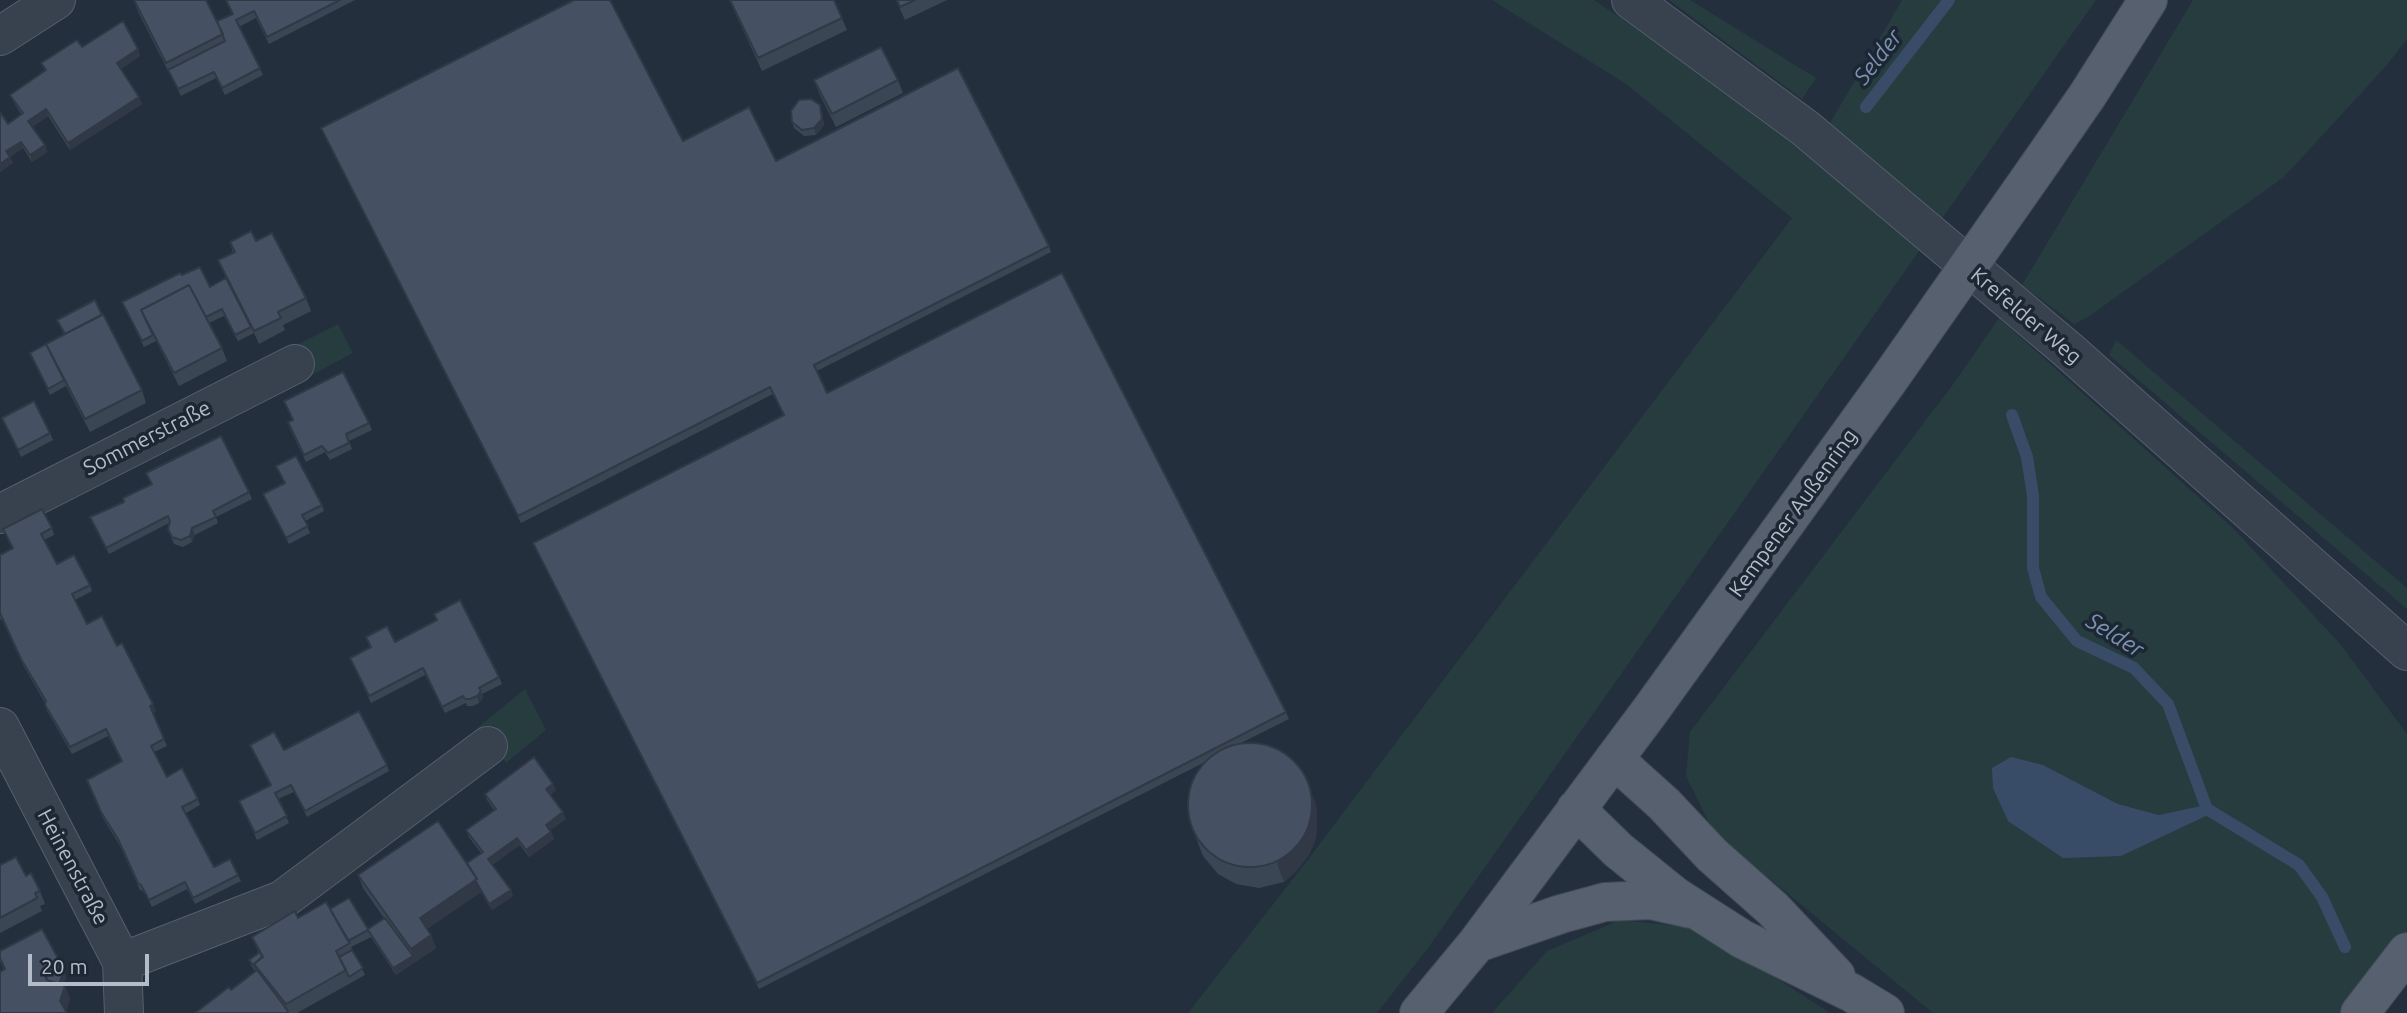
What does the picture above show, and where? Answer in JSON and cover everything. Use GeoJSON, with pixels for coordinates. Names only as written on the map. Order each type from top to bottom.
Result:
{"type":"FeatureCollection","features":[{"type":"Feature","properties":{"kind":"main road","name":"Kempener Außenring"},"geometry":{"type":"LineString","coordinates":[[1419,1013],[1477,943],[1614,759],[1888,381],[2087,96],[2148,0]]}},
{"type":"Feature","properties":{"kind":"main road"},"geometry":{"type":"LineString","coordinates":[[1614,759],[1664,804],[1712,855],[1773,909],[1852,993]]}},
{"type":"Feature","properties":{"kind":"main road"},"geometry":{"type":"LineString","coordinates":[[1576,809],[1618,850],[1696,910],[1742,939],[1852,993],[1885,1013]]}},
{"type":"Feature","properties":{"kind":"main road"},"geometry":{"type":"LineString","coordinates":[[1477,943],[1605,902],[1650,900],[1696,910]]}},
{"type":"Feature","properties":{"kind":"main road"},"geometry":{"type":"LineString","coordinates":[[2360,1013],[2407,951]]}},
{"type":"Feature","properties":{"kind":"main road"},"geometry":{"type":"LineString","coordinates":[[2371,1013],[2407,984]]}},
{"type":"Feature","properties":{"kind":"street"},"geometry":{"type":"LineString","coordinates":[[0,36],[55,0]]}},
{"type":"Feature","properties":{"kind":"street","name":"Krefelder Weg"},"geometry":{"type":"LineString","coordinates":[[1631,0],[1805,128],[2068,350],[2407,651]]}},
{"type":"Feature","properties":{"kind":"street","name":"Sommerstraße"},"geometry":{"type":"LineString","coordinates":[[0,514],[295,363]]}},
{"type":"Feature","properties":{"kind":"street","name":"Heinenstraße"},"geometry":{"type":"LineString","coordinates":[[0,727],[122,962],[124,1013]]}},
{"type":"Feature","properties":{"kind":"street"},"geometry":{"type":"LineString","coordinates":[[122,962],[282,900],[488,746]]}},
{"type":"Feature","properties":{"kind":"green space"},"geometry":{"type":"Polygon","coordinates":[[[1492,0],[1594,0],[1713,80],[1814,160],[1830,123],[1902,0],[2096,0],[1428,948],[1377,1013],[1188,1013],[1303,866],[1792,218],[1626,84],[1492,0]]]}},
{"type":"Feature","properties":{"kind":"green space"},"geometry":{"type":"Polygon","coordinates":[[[1669,0],[1690,0],[1816,78],[1802,99],[1669,0]]]}},
{"type":"Feature","properties":{"kind":"green space"},"geometry":{"type":"Polygon","coordinates":[[[2193,0],[2407,0],[2407,39],[2387,65],[2284,177],[2088,317],[2074,324],[2022,285],[2193,0]]]}},
{"type":"Feature","properties":{"kind":"green space"},"geometry":{"type":"Polygon","coordinates":[[[1999,318],[2234,529],[2341,645],[2407,734],[2407,932],[2361,997],[2340,1013],[1933,1013],[1714,833],[1686,776],[1690,732],[1954,383],[1999,318]],[[2043,765],[2121,856],[2201,807],[2159,815],[2118,804],[2043,765]]]}},
{"type":"Feature","properties":{"kind":"green space"},"geometry":{"type":"Polygon","coordinates":[[[338,324],[353,353],[310,376],[295,346],[338,324]]]}},
{"type":"Feature","properties":{"kind":"green space"},"geometry":{"type":"Polygon","coordinates":[[[2116,340],[2407,588],[2407,609],[2109,355],[2116,340]]]}},
{"type":"Feature","properties":{"kind":"green space"},"geometry":{"type":"Polygon","coordinates":[[[525,689],[546,730],[506,763],[477,728],[525,689]]]}},
{"type":"Feature","properties":{"kind":"green space"},"geometry":{"type":"Polygon","coordinates":[[[1620,920],[1700,928],[1830,1013],[1492,1013],[1547,951],[1620,920]]]}},
{"type":"Feature","properties":{"kind":"water"},"geometry":{"type":"Polygon","coordinates":[[[2011,757],[2043,765],[2118,804],[2159,815],[2201,806],[2208,815],[2121,856],[2063,858],[2008,821],[1993,788],[1992,768],[2011,757]]]}},
{"type":"Feature","properties":{"kind":"building"},"geometry":{"type":"Polygon","coordinates":[[[134,0],[206,0],[223,34],[166,63],[134,0]]]}},
{"type":"Feature","properties":{"kind":"building"},"geometry":{"type":"Polygon","coordinates":[[[226,0],[340,0],[267,37],[254,11],[236,20],[260,68],[222,88],[214,72],[178,89],[168,70],[225,41],[217,21],[233,14],[226,0]]]}},
{"type":"Feature","properties":{"kind":"building"},"geometry":{"type":"Polygon","coordinates":[[[574,0],[610,0],[683,141],[749,107],[776,161],[958,68],[1049,246],[814,365],[827,393],[1062,273],[1286,712],[757,983],[533,543],[784,415],[770,387],[518,516],[321,128],[574,0]]]}},
{"type":"Feature","properties":{"kind":"building"},"geometry":{"type":"Polygon","coordinates":[[[730,0],[834,0],[842,18],[758,58],[730,0]]]}},
{"type":"Feature","properties":{"kind":"building"},"geometry":{"type":"Polygon","coordinates":[[[897,0],[915,0],[900,7],[897,0]]]}},
{"type":"Feature","properties":{"kind":"building"},"geometry":{"type":"Polygon","coordinates":[[[123,21],[138,49],[117,63],[139,97],[68,143],[46,109],[28,121],[45,145],[30,155],[21,142],[6,151],[10,157],[0,164],[0,112],[8,124],[23,113],[10,95],[46,70],[41,63],[77,40],[82,47],[123,21]]]}},
{"type":"Feature","properties":{"kind":"building"},"geometry":{"type":"Polygon","coordinates":[[[881,47],[898,80],[832,114],[814,80],[881,47]]]}},
{"type":"Feature","properties":{"kind":"building"},"geometry":{"type":"Polygon","coordinates":[[[811,99],[820,105],[822,119],[814,128],[802,130],[792,122],[791,111],[799,100],[811,99]]]}},
{"type":"Feature","properties":{"kind":"building"},"geometry":{"type":"Polygon","coordinates":[[[251,231],[256,241],[272,233],[306,298],[278,312],[281,318],[254,331],[218,260],[235,252],[230,242],[251,231]]]}},
{"type":"Feature","properties":{"kind":"building"},"geometry":{"type":"Polygon","coordinates":[[[200,267],[210,287],[226,278],[251,327],[235,335],[222,309],[206,317],[189,285],[141,310],[153,335],[142,341],[122,302],[180,273],[182,275],[200,267]]]}},
{"type":"Feature","properties":{"kind":"building"},"geometry":{"type":"Polygon","coordinates":[[[189,285],[222,348],[174,373],[141,310],[189,285]]]}},
{"type":"Feature","properties":{"kind":"building"},"geometry":{"type":"Polygon","coordinates":[[[95,300],[102,315],[65,334],[57,320],[95,300]]]}},
{"type":"Feature","properties":{"kind":"building"},"geometry":{"type":"Polygon","coordinates":[[[103,314],[142,390],[85,419],[46,344],[103,314]]]}},
{"type":"Feature","properties":{"kind":"building"},"geometry":{"type":"Polygon","coordinates":[[[46,344],[64,380],[48,389],[30,353],[46,344]]]}},
{"type":"Feature","properties":{"kind":"building"},"geometry":{"type":"Polygon","coordinates":[[[343,372],[369,423],[346,434],[349,443],[328,453],[322,446],[304,455],[288,422],[293,420],[284,401],[343,372]]]}},
{"type":"Feature","properties":{"kind":"building"},"geometry":{"type":"Polygon","coordinates":[[[34,401],[50,433],[18,450],[2,418],[34,401]]]}},
{"type":"Feature","properties":{"kind":"building"},"geometry":{"type":"Polygon","coordinates":[[[221,436],[249,492],[213,511],[216,517],[192,528],[190,536],[181,540],[172,537],[168,529],[168,516],[106,548],[90,517],[124,502],[123,498],[152,484],[146,473],[221,436]]]}},
{"type":"Feature","properties":{"kind":"building"},"geometry":{"type":"Polygon","coordinates":[[[296,456],[322,505],[302,515],[308,526],[286,538],[263,494],[285,483],[276,466],[296,456]]]}},
{"type":"Feature","properties":{"kind":"building"},"geometry":{"type":"Polygon","coordinates":[[[42,509],[52,528],[41,534],[57,564],[74,555],[90,585],[72,594],[87,624],[102,616],[117,646],[122,643],[153,704],[150,706],[164,739],[151,746],[167,777],[182,768],[198,799],[182,807],[214,867],[230,859],[238,875],[193,898],[185,882],[149,900],[101,812],[87,780],[122,761],[106,729],[70,747],[45,705],[46,701],[21,659],[0,613],[0,555],[13,548],[3,529],[42,509]]]}},
{"type":"Feature","properties":{"kind":"building"},"geometry":{"type":"Polygon","coordinates":[[[460,600],[499,677],[479,688],[481,691],[477,696],[465,699],[463,696],[442,707],[423,668],[369,696],[350,658],[371,647],[366,637],[387,626],[395,642],[437,620],[434,614],[460,600]]]}},
{"type":"Feature","properties":{"kind":"building"},"geometry":{"type":"Polygon","coordinates":[[[359,711],[387,765],[305,811],[291,785],[275,793],[287,816],[255,833],[239,801],[271,785],[250,745],[274,732],[284,750],[359,711]]]}},
{"type":"Feature","properties":{"kind":"building"},"geometry":{"type":"Polygon","coordinates":[[[1250,743],[1274,747],[1294,761],[1308,781],[1312,805],[1308,829],[1294,849],[1274,863],[1250,867],[1226,863],[1206,849],[1192,829],[1188,805],[1192,781],[1206,761],[1226,747],[1250,743]]]}},
{"type":"Feature","properties":{"kind":"building"},"geometry":{"type":"Polygon","coordinates":[[[534,757],[553,784],[546,789],[563,812],[546,825],[551,832],[526,850],[517,838],[488,859],[511,890],[489,904],[467,863],[483,852],[466,830],[496,809],[485,794],[534,757]]]}},
{"type":"Feature","properties":{"kind":"building"},"geometry":{"type":"Polygon","coordinates":[[[438,821],[477,879],[420,918],[431,935],[411,949],[358,875],[438,821]]]}},
{"type":"Feature","properties":{"kind":"building"},"geometry":{"type":"Polygon","coordinates":[[[16,857],[26,876],[31,873],[40,891],[35,893],[37,898],[0,918],[0,865],[16,857]]]}},
{"type":"Feature","properties":{"kind":"building"},"geometry":{"type":"Polygon","coordinates":[[[349,898],[368,929],[385,918],[413,956],[393,968],[368,930],[348,941],[330,909],[349,898]]]}},
{"type":"Feature","properties":{"kind":"building"},"geometry":{"type":"Polygon","coordinates":[[[326,902],[350,943],[336,951],[346,970],[286,1004],[254,964],[263,957],[252,937],[295,911],[298,918],[326,902]]]}},
{"type":"Feature","properties":{"kind":"building"},"geometry":{"type":"Polygon","coordinates":[[[42,929],[60,962],[43,972],[47,980],[65,986],[60,1001],[65,1013],[0,1013],[0,972],[5,969],[0,951],[42,929]]]}},
{"type":"Feature","properties":{"kind":"building"},"geometry":{"type":"Polygon","coordinates":[[[352,950],[363,968],[349,977],[339,957],[352,950]]]}},
{"type":"Feature","properties":{"kind":"building"},"geometry":{"type":"Polygon","coordinates":[[[260,952],[262,957],[254,964],[257,970],[249,960],[260,952]]]}},
{"type":"Feature","properties":{"kind":"building"},"geometry":{"type":"Polygon","coordinates":[[[63,968],[59,984],[47,980],[46,977],[63,968]]]}},
{"type":"Feature","properties":{"kind":"building"},"geometry":{"type":"Polygon","coordinates":[[[257,970],[288,1011],[286,1013],[195,1013],[229,987],[231,990],[257,970]]]}},
{"type":"Feature","properties":{"kind":"waterway","name":"Selder"},"geometry":{"type":"LineString","coordinates":[[1866,107],[1949,0]]}},
{"type":"Feature","properties":{"kind":"waterway","name":"Selder"},"geometry":{"type":"LineString","coordinates":[[2012,415],[2027,457],[2033,496],[2033,568],[2041,597],[2077,641],[2134,668],[2168,704],[2207,809],[2299,865],[2322,897],[2345,947]]}}]}
